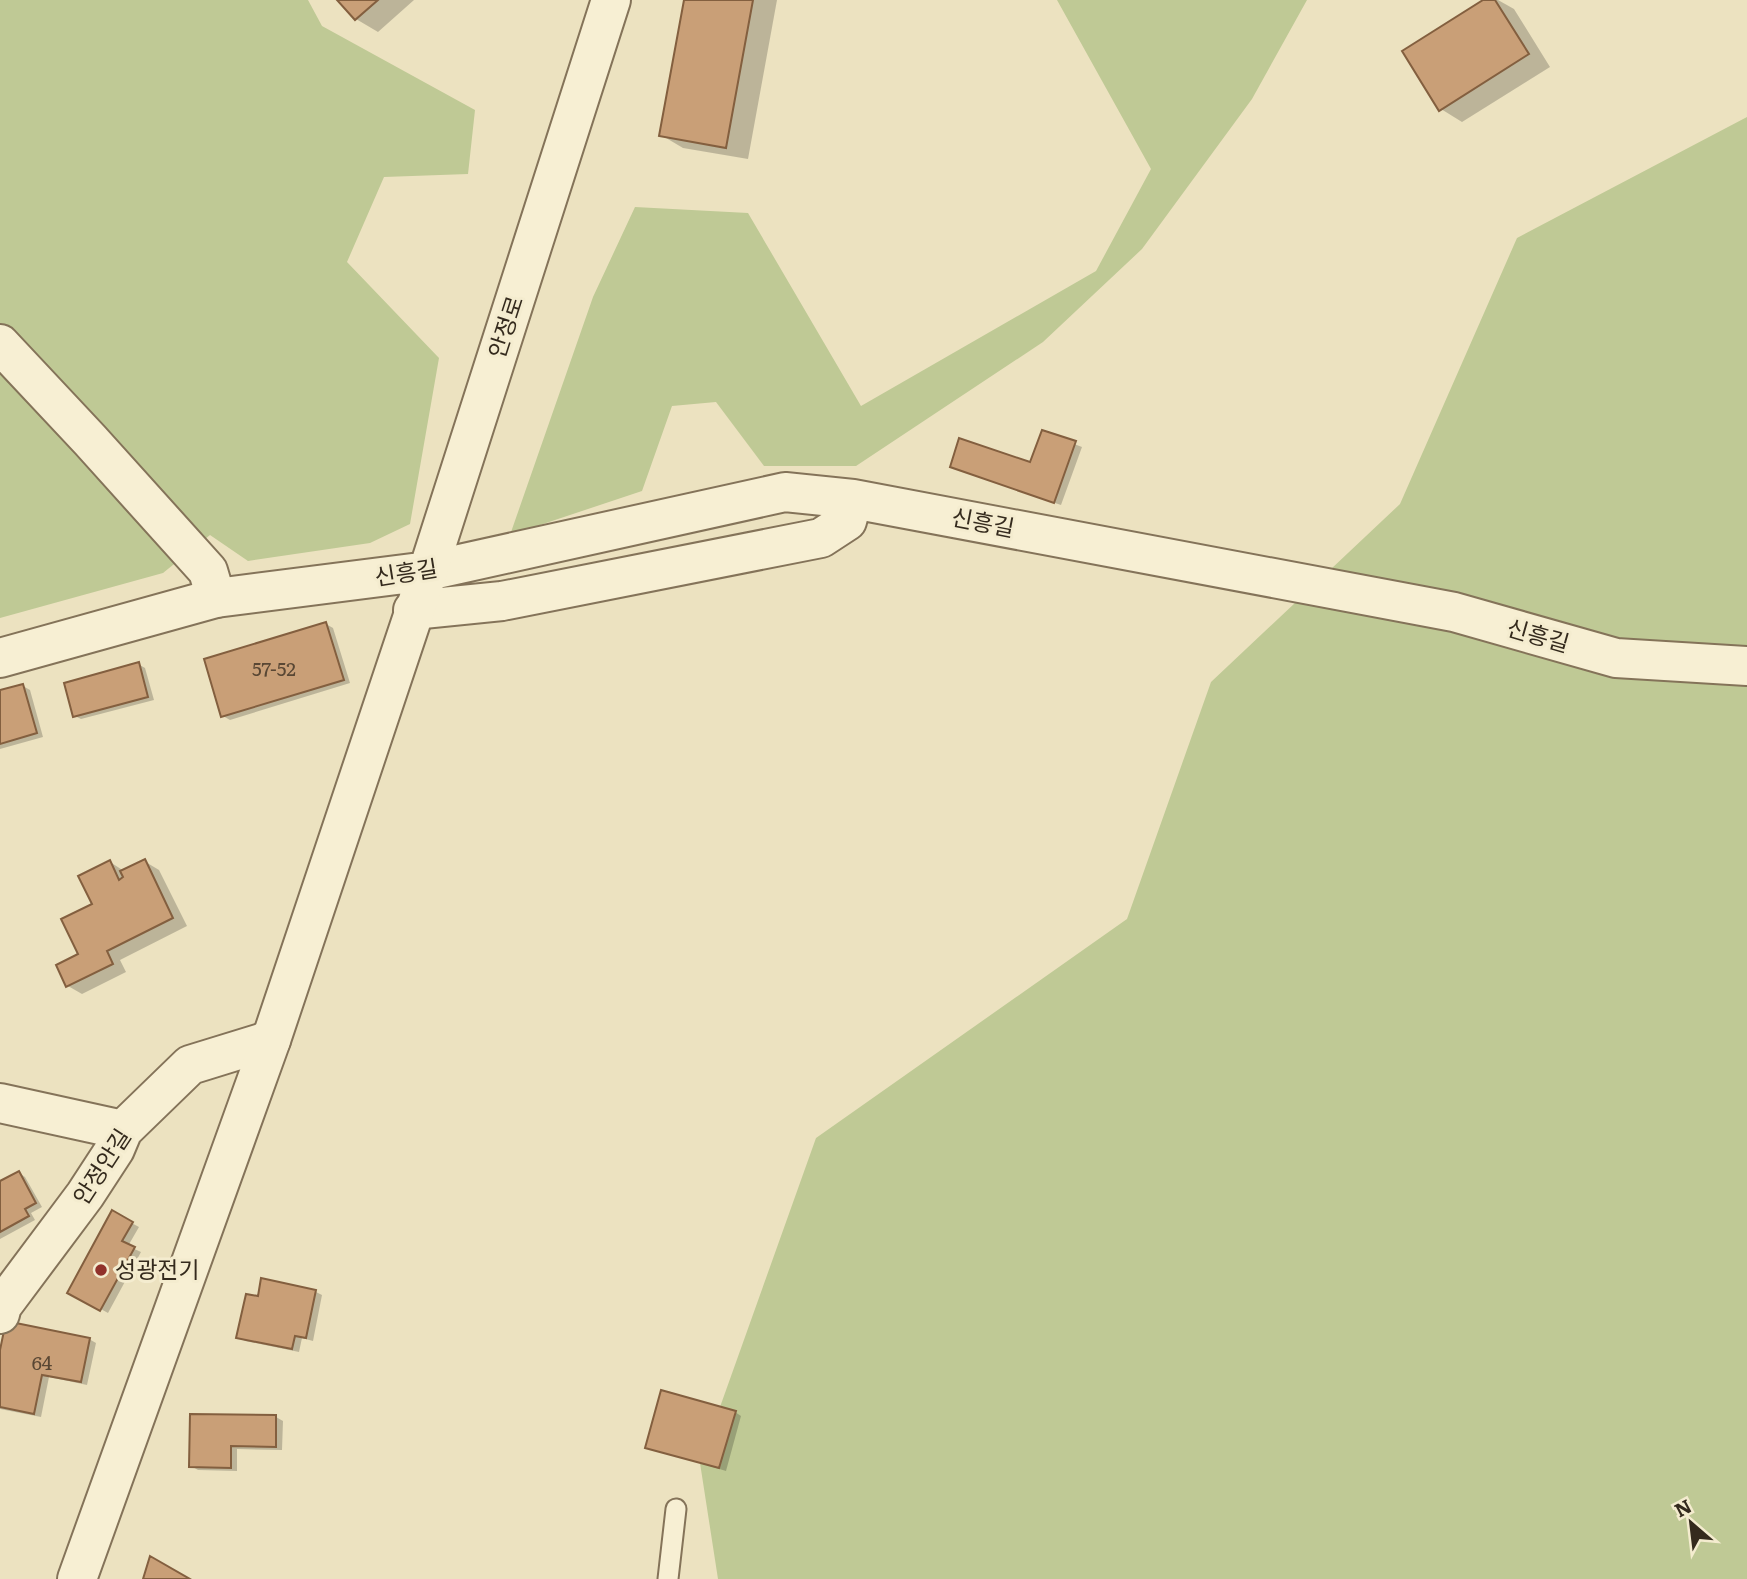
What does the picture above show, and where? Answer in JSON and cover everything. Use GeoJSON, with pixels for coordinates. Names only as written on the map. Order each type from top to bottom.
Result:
{"type":"FeatureCollection","features":[{"type":"Feature","properties":{"kind":"street","name":"안정로"},"geometry":{"type":"LineString","coordinates":[[77,1579],[271,1040],[428,571],[611,0]]}},
{"type":"Feature","properties":{"kind":"street"},"geometry":{"type":"LineString","coordinates":[[0,344],[208,571],[216,598]]}},
{"type":"Feature","properties":{"kind":"street","name":"신흥길"},"geometry":{"type":"LineString","coordinates":[[0,657],[216,598],[428,571],[785,492],[853,499],[1454,612],[1616,658],[1747,666]]}},
{"type":"Feature","properties":{"kind":"street"},"geometry":{"type":"LineString","coordinates":[[414,610],[502,601],[821,538],[847,521],[853,499]]}},
{"type":"Feature","properties":{"kind":"street","name":"안정안길"},"geometry":{"type":"LineString","coordinates":[[0,1314],[2,1306],[85,1195],[115,1149],[123,1130],[190,1065],[271,1040]]}},
{"type":"Feature","properties":{"kind":"street"},"geometry":{"type":"LineString","coordinates":[[0,1103],[123,1130]]}},
{"type":"Feature","properties":{"kind":"lane"},"geometry":{"type":"LineString","coordinates":[[668,1579],[676,1509]]}},
{"type":"Feature","properties":{"kind":"green space"},"geometry":{"type":"Polygon","coordinates":[[[0,0],[308,0],[322,26],[475,110],[468,174],[384,177],[347,262],[439,358],[410,524],[370,543],[248,561],[210,535],[163,573],[0,618],[0,0]]]}},
{"type":"Feature","properties":{"kind":"green space"},"geometry":{"type":"Polygon","coordinates":[[[1057,0],[1307,0],[1252,99],[1142,249],[1043,342],[856,466],[764,466],[716,402],[672,406],[642,491],[510,535],[593,297],[635,207],[748,213],[861,406],[1096,271],[1151,169],[1057,0]]]}},
{"type":"Feature","properties":{"kind":"green space"},"geometry":{"type":"Polygon","coordinates":[[[1747,117],[1747,1579],[718,1579],[700,1463],[816,1138],[1127,919],[1211,682],[1400,504],[1517,238],[1747,117]]]}},
{"type":"Feature","properties":{"kind":"building"},"geometry":{"type":"Polygon","coordinates":[[[337,0],[378,0],[355,20],[337,0]]]}},
{"type":"Feature","properties":{"kind":"building"},"geometry":{"type":"Polygon","coordinates":[[[684,0],[753,0],[726,148],[659,136],[684,0]]]}},
{"type":"Feature","properties":{"kind":"building"},"geometry":{"type":"Polygon","coordinates":[[[1483,0],[1495,0],[1529,54],[1439,111],[1402,51],[1483,0]]]}},
{"type":"Feature","properties":{"kind":"building"},"geometry":{"type":"Polygon","coordinates":[[[1042,430],[1076,441],[1054,503],[950,467],[959,438],[1030,462],[1042,430]]]}},
{"type":"Feature","properties":{"kind":"building"},"geometry":{"type":"Polygon","coordinates":[[[326,622],[344,680],[221,717],[204,659],[326,622]]]}},
{"type":"Feature","properties":{"kind":"building"},"geometry":{"type":"Polygon","coordinates":[[[139,662],[148,697],[73,717],[64,683],[139,662]]]}},
{"type":"Feature","properties":{"kind":"building"},"geometry":{"type":"Polygon","coordinates":[[[23,684],[37,733],[0,744],[0,690],[23,684]]]}},
{"type":"Feature","properties":{"kind":"building"},"geometry":{"type":"Polygon","coordinates":[[[145,859],[173,918],[107,951],[113,964],[66,987],[56,965],[78,954],[61,919],[92,904],[78,876],[110,860],[119,880],[123,877],[120,871],[145,859]]]}},
{"type":"Feature","properties":{"kind":"building"},"geometry":{"type":"Polygon","coordinates":[[[19,1171],[36,1203],[25,1209],[29,1216],[0,1232],[0,1181],[19,1171]]]}},
{"type":"Feature","properties":{"kind":"building","name":"성광전기"},"geometry":{"type":"Polygon","coordinates":[[[112,1210],[133,1222],[122,1241],[135,1247],[100,1311],[67,1293],[112,1210]]]}},
{"type":"Feature","properties":{"kind":"building"},"geometry":{"type":"Polygon","coordinates":[[[261,1278],[316,1290],[306,1338],[295,1336],[292,1349],[236,1338],[246,1294],[258,1296],[261,1278]]]}},
{"type":"Feature","properties":{"kind":"building"},"geometry":{"type":"Polygon","coordinates":[[[6,1321],[90,1338],[81,1382],[42,1375],[34,1414],[0,1407],[0,1350],[6,1321]]]}},
{"type":"Feature","properties":{"kind":"building"},"geometry":{"type":"Polygon","coordinates":[[[661,1390],[736,1411],[719,1468],[645,1448],[661,1390]]]}},
{"type":"Feature","properties":{"kind":"building"},"geometry":{"type":"Polygon","coordinates":[[[190,1414],[276,1415],[276,1447],[231,1446],[231,1468],[189,1467],[190,1414]]]}},
{"type":"Feature","properties":{"kind":"building"},"geometry":{"type":"Polygon","coordinates":[[[150,1556],[190,1579],[143,1579],[150,1556]]]}},
{"type":"Feature","properties":{"kind":"place","name":"성광전기"},"geometry":{"type":"Point","coordinates":[101,1270]}}]}
